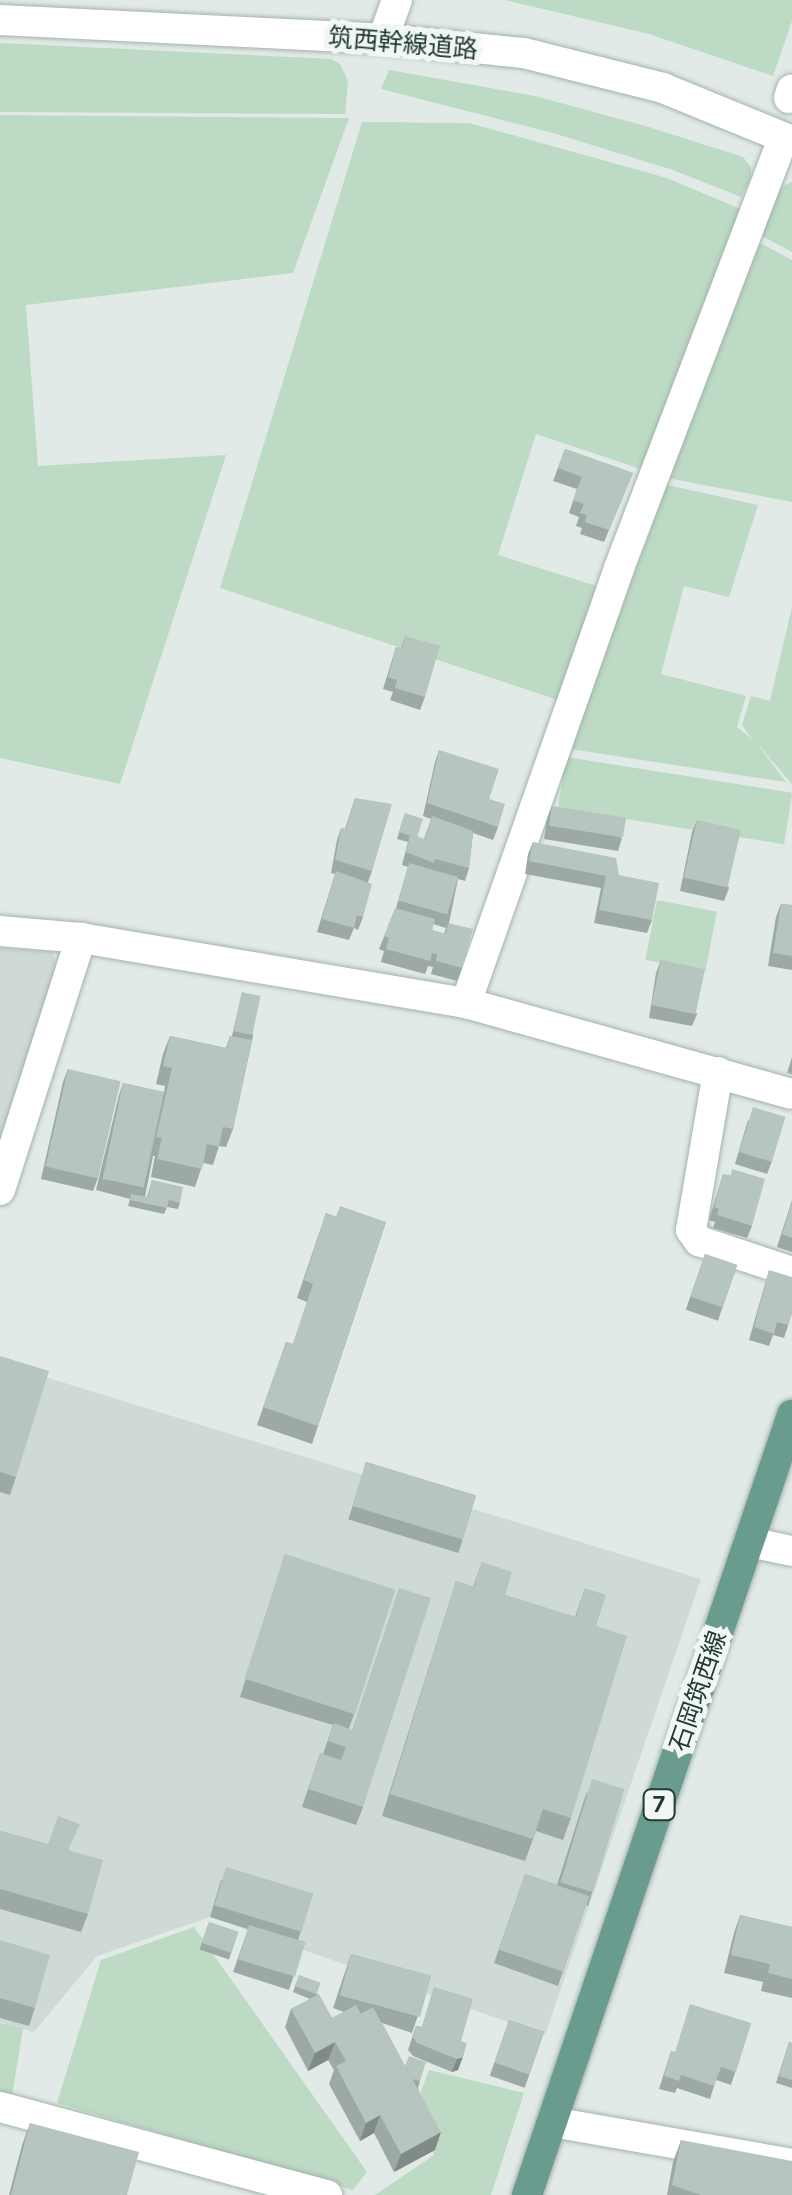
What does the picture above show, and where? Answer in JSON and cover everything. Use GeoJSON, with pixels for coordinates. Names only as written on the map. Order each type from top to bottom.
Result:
{"type":"FeatureCollection","features":[{"type":"Feature","properties":{"kind":"main road","name":"石岡筑西線"},"geometry":{"type":"LineString","coordinates":[[527,2195],[792,1415]]}},
{"type":"Feature","properties":{"kind":"street"},"geometry":{"type":"LineString","coordinates":[[383,39],[397,0]]}},
{"type":"Feature","properties":{"kind":"street","name":"筑西幹線道路"},"geometry":{"type":"LineString","coordinates":[[0,20],[383,39],[524,53],[663,88],[788,139]]}},
{"type":"Feature","properties":{"kind":"street"},"geometry":{"type":"LineString","coordinates":[[466,1003],[618,568],[788,139]]}},
{"type":"Feature","properties":{"kind":"street"},"geometry":{"type":"LineString","coordinates":[[0,931],[81,938],[466,1003],[792,1094]]}},
{"type":"Feature","properties":{"kind":"street"},"geometry":{"type":"LineString","coordinates":[[0,1190],[81,938]]}},
{"type":"Feature","properties":{"kind":"street"},"geometry":{"type":"LineString","coordinates":[[718,1072],[691,1230],[699,1241],[792,1272]]}},
{"type":"Feature","properties":{"kind":"street"},"geometry":{"type":"LineString","coordinates":[[748,1542],[792,1551]]}},
{"type":"Feature","properties":{"kind":"street"},"geometry":{"type":"LineString","coordinates":[[0,2107],[327,2195]]}},
{"type":"Feature","properties":{"kind":"street"},"geometry":{"type":"LineString","coordinates":[[552,2122],[792,2164]]}},
{"type":"Feature","properties":{"kind":"shaded area"},"geometry":{"type":"Polygon","coordinates":[[[0,948],[53,952],[57,967],[0,1141],[0,948]]]}},
{"type":"Feature","properties":{"kind":"shaded area"},"geometry":{"type":"Polygon","coordinates":[[[0,1363],[701,1579],[545,2035],[210,1917],[97,1956],[34,2032],[0,2022],[0,1363]]]}},
{"type":"Feature","properties":{"kind":"green space"},"geometry":{"type":"Polygon","coordinates":[[[505,0],[792,0],[792,21],[773,76],[649,34],[505,0]]]}},
{"type":"Feature","properties":{"kind":"green space"},"geometry":{"type":"Polygon","coordinates":[[[0,43],[331,59],[340,64],[348,81],[345,114],[0,112],[0,43]]]}},
{"type":"Feature","properties":{"kind":"green space"},"geometry":{"type":"Polygon","coordinates":[[[389,70],[535,96],[649,127],[743,157],[751,167],[751,178],[741,197],[673,170],[553,133],[381,89],[389,70]]]}},
{"type":"Feature","properties":{"kind":"green space"},"geometry":{"type":"Polygon","coordinates":[[[0,115],[349,118],[293,273],[26,305],[38,466],[226,455],[120,784],[0,758],[0,115]]]}},
{"type":"Feature","properties":{"kind":"green space"},"geometry":{"type":"Polygon","coordinates":[[[362,122],[469,123],[667,178],[743,210],[644,470],[536,434],[498,555],[600,587],[561,701],[220,588],[362,122]]]}},
{"type":"Feature","properties":{"kind":"green space"},"geometry":{"type":"Polygon","coordinates":[[[792,182],[792,252],[762,236],[775,190],[792,182]]]}},
{"type":"Feature","properties":{"kind":"green space"},"geometry":{"type":"Polygon","coordinates":[[[758,242],[792,260],[792,502],[662,477],[758,242]]]}},
{"type":"Feature","properties":{"kind":"green space"},"geometry":{"type":"Polygon","coordinates":[[[667,485],[758,505],[729,597],[684,586],[661,674],[746,696],[737,727],[752,739],[742,725],[751,696],[770,701],[792,607],[792,784],[756,742],[786,782],[570,749],[667,485]]]}},
{"type":"Feature","properties":{"kind":"green space"},"geometry":{"type":"Polygon","coordinates":[[[566,757],[792,793],[784,844],[558,808],[566,757]]]}},
{"type":"Feature","properties":{"kind":"green space"},"geometry":{"type":"Polygon","coordinates":[[[657,900],[717,912],[705,972],[645,960],[657,900]]]}},
{"type":"Feature","properties":{"kind":"green space"},"geometry":{"type":"Polygon","coordinates":[[[194,1927],[367,2172],[353,2190],[57,2103],[101,1960],[194,1927]]]}},
{"type":"Feature","properties":{"kind":"green space"},"geometry":{"type":"Polygon","coordinates":[[[0,2023],[23,2028],[12,2096],[0,2093],[0,2023]]]}},
{"type":"Feature","properties":{"kind":"green space"},"geometry":{"type":"Polygon","coordinates":[[[429,2070],[524,2093],[491,2195],[375,2195],[434,2155],[417,2102],[429,2070]]]}},
{"type":"Feature","properties":{"kind":"building"},"geometry":{"type":"Polygon","coordinates":[[[565,449],[633,473],[609,530],[585,522],[587,515],[580,513],[584,504],[573,500],[582,477],[558,468],[565,449]]]}},
{"type":"Feature","properties":{"kind":"building"},"geometry":{"type":"Polygon","coordinates":[[[405,636],[440,646],[425,697],[395,688],[397,680],[388,677],[396,647],[402,648],[405,636]]]}},
{"type":"Feature","properties":{"kind":"building"},"geometry":{"type":"Polygon","coordinates":[[[439,750],[499,769],[489,799],[505,804],[498,827],[427,803],[439,750]]]}},
{"type":"Feature","properties":{"kind":"building"},"geometry":{"type":"Polygon","coordinates":[[[355,798],[392,804],[372,871],[335,860],[341,828],[346,829],[355,798]]]}},
{"type":"Feature","properties":{"kind":"building"},"geometry":{"type":"Polygon","coordinates":[[[552,806],[626,818],[623,837],[549,826],[552,806]]]}},
{"type":"Feature","properties":{"kind":"building"},"geometry":{"type":"Polygon","coordinates":[[[405,813],[423,819],[417,838],[399,832],[405,813]]]}},
{"type":"Feature","properties":{"kind":"building"},"geometry":{"type":"Polygon","coordinates":[[[432,816],[473,831],[469,868],[435,859],[434,863],[406,852],[410,835],[425,839],[432,816]]]}},
{"type":"Feature","properties":{"kind":"building"},"geometry":{"type":"Polygon","coordinates":[[[697,820],[741,830],[728,888],[684,877],[697,820]]]}},
{"type":"Feature","properties":{"kind":"building"},"geometry":{"type":"Polygon","coordinates":[[[533,842],[616,858],[619,875],[659,883],[652,920],[599,910],[606,876],[529,861],[533,842]]]}},
{"type":"Feature","properties":{"kind":"building"},"geometry":{"type":"Polygon","coordinates":[[[409,863],[458,877],[447,915],[398,900],[409,863]]]}},
{"type":"Feature","properties":{"kind":"building"},"geometry":{"type":"Polygon","coordinates":[[[336,871],[372,884],[363,917],[357,915],[354,928],[322,919],[336,871]]]}},
{"type":"Feature","properties":{"kind":"building"},"geometry":{"type":"Polygon","coordinates":[[[781,904],[792,905],[792,956],[773,953],[781,904]]]}},
{"type":"Feature","properties":{"kind":"building"},"geometry":{"type":"Polygon","coordinates":[[[395,908],[435,919],[432,930],[446,934],[448,923],[473,929],[462,968],[436,961],[437,954],[432,953],[430,961],[386,949],[389,938],[384,936],[395,908]]]}},
{"type":"Feature","properties":{"kind":"building"},"geometry":{"type":"Polygon","coordinates":[[[661,960],[705,969],[695,1014],[651,1005],[661,960]]]}},
{"type":"Feature","properties":{"kind":"building"},"geometry":{"type":"Polygon","coordinates":[[[242,992],[261,996],[252,1035],[234,1031],[242,992]]]}},
{"type":"Feature","properties":{"kind":"building"},"geometry":{"type":"Polygon","coordinates":[[[170,1036],[227,1048],[230,1036],[252,1040],[233,1129],[223,1127],[219,1147],[207,1144],[202,1169],[157,1159],[162,1138],[156,1137],[172,1068],[163,1066],[170,1036]]]}},
{"type":"Feature","properties":{"kind":"building"},"geometry":{"type":"Polygon","coordinates":[[[68,1069],[121,1081],[98,1179],[46,1166],[68,1069]]]}},
{"type":"Feature","properties":{"kind":"building"},"geometry":{"type":"Polygon","coordinates":[[[123,1083],[164,1092],[144,1188],[103,1179],[123,1083]]]}},
{"type":"Feature","properties":{"kind":"building"},"geometry":{"type":"Polygon","coordinates":[[[753,1107],[786,1117],[772,1162],[739,1152],[753,1107]]]}},
{"type":"Feature","properties":{"kind":"building"},"geometry":{"type":"Polygon","coordinates":[[[732,1169],[765,1179],[752,1226],[717,1215],[719,1209],[714,1207],[723,1174],[731,1175],[732,1169]]]}},
{"type":"Feature","properties":{"kind":"building"},"geometry":{"type":"Polygon","coordinates":[[[152,1180],[183,1187],[180,1203],[169,1200],[167,1208],[130,1200],[131,1194],[148,1197],[152,1180]]]}},
{"type":"Feature","properties":{"kind":"building"},"geometry":{"type":"Polygon","coordinates":[[[792,1202],[792,1238],[782,1234],[792,1202]]]}},
{"type":"Feature","properties":{"kind":"building"},"geometry":{"type":"Polygon","coordinates":[[[340,1206],[386,1222],[318,1426],[263,1407],[286,1342],[293,1344],[313,1284],[304,1280],[326,1213],[336,1217],[340,1206]]]}},
{"type":"Feature","properties":{"kind":"building"},"geometry":{"type":"Polygon","coordinates":[[[705,1254],[737,1265],[722,1308],[690,1297],[705,1254]]]}},
{"type":"Feature","properties":{"kind":"building"},"geometry":{"type":"Polygon","coordinates":[[[769,1270],[792,1277],[792,1313],[788,1325],[777,1322],[774,1334],[754,1327],[769,1270]]]}},
{"type":"Feature","properties":{"kind":"building"},"geometry":{"type":"Polygon","coordinates":[[[0,1356],[49,1371],[16,1477],[0,1472],[0,1356]]]}},
{"type":"Feature","properties":{"kind":"building"},"geometry":{"type":"Polygon","coordinates":[[[366,1462],[476,1496],[463,1540],[353,1506],[366,1462]]]}},
{"type":"Feature","properties":{"kind":"building"},"geometry":{"type":"Polygon","coordinates":[[[285,1554],[395,1590],[355,1714],[245,1679],[285,1554]]]}},
{"type":"Feature","properties":{"kind":"building"},"geometry":{"type":"Polygon","coordinates":[[[482,1562],[512,1572],[505,1595],[576,1617],[585,1588],[606,1595],[596,1626],[627,1636],[571,1818],[543,1809],[533,1839],[390,1794],[456,1581],[474,1587],[482,1562]]]}},
{"type":"Feature","properties":{"kind":"building"},"geometry":{"type":"Polygon","coordinates":[[[399,1588],[431,1598],[363,1807],[308,1789],[320,1753],[341,1760],[346,1747],[328,1741],[334,1723],[352,1730],[399,1588]]]}},
{"type":"Feature","properties":{"kind":"building"},"geometry":{"type":"Polygon","coordinates":[[[592,1779],[625,1789],[593,1892],[560,1882],[592,1779]]]}},
{"type":"Feature","properties":{"kind":"building"},"geometry":{"type":"Polygon","coordinates":[[[58,1816],[80,1824],[68,1850],[48,1844],[58,1816]]]}},
{"type":"Feature","properties":{"kind":"building"},"geometry":{"type":"Polygon","coordinates":[[[0,1831],[103,1860],[88,1914],[0,1889],[0,1831]]]}},
{"type":"Feature","properties":{"kind":"building"},"geometry":{"type":"Polygon","coordinates":[[[226,1867],[313,1894],[301,1932],[214,1905],[226,1867]]]}},
{"type":"Feature","properties":{"kind":"building"},"geometry":{"type":"Polygon","coordinates":[[[525,1874],[589,1896],[563,1972],[499,1950],[525,1874]]]}},
{"type":"Feature","properties":{"kind":"building"},"geometry":{"type":"Polygon","coordinates":[[[740,1915],[792,1927],[792,1979],[768,1973],[770,1964],[731,1955],[740,1915]]]}},
{"type":"Feature","properties":{"kind":"building"},"geometry":{"type":"Polygon","coordinates":[[[209,1922],[238,1932],[231,1953],[202,1943],[209,1922]]]}},
{"type":"Feature","properties":{"kind":"building"},"geometry":{"type":"Polygon","coordinates":[[[249,1925],[305,1942],[295,1977],[238,1959],[249,1925]]]}},
{"type":"Feature","properties":{"kind":"building"},"geometry":{"type":"Polygon","coordinates":[[[0,1940],[50,1955],[35,2008],[0,1998],[0,1940]]]}},
{"type":"Feature","properties":{"kind":"building"},"geometry":{"type":"Polygon","coordinates":[[[351,1954],[431,1975],[420,2017],[340,1996],[351,1954]]]}},
{"type":"Feature","properties":{"kind":"building"},"geometry":{"type":"Polygon","coordinates":[[[299,1975],[321,1983],[317,1994],[295,1986],[299,1975]]]}},
{"type":"Feature","properties":{"kind":"building"},"geometry":{"type":"Polygon","coordinates":[[[434,1987],[473,1999],[461,2041],[467,2043],[463,2057],[457,2059],[417,2043],[413,2037],[416,2026],[422,2027],[434,1987]]]}},
{"type":"Feature","properties":{"kind":"building"},"geometry":{"type":"Polygon","coordinates":[[[319,1994],[332,2018],[356,2005],[361,2014],[373,2007],[441,2132],[401,2154],[380,2115],[366,2123],[336,2066],[346,2061],[335,2042],[315,2053],[291,2009],[319,1994]]]}},
{"type":"Feature","properties":{"kind":"building"},"geometry":{"type":"Polygon","coordinates":[[[690,2004],[751,2023],[736,2072],[721,2067],[714,2086],[681,2075],[679,2081],[664,2076],[690,2004]]]}},
{"type":"Feature","properties":{"kind":"building"},"geometry":{"type":"Polygon","coordinates":[[[509,2020],[544,2032],[529,2075],[494,2063],[509,2020]]]}},
{"type":"Feature","properties":{"kind":"building"},"geometry":{"type":"Polygon","coordinates":[[[789,2042],[792,2043],[792,2080],[779,2076],[789,2042]]]}},
{"type":"Feature","properties":{"kind":"building"},"geometry":{"type":"Polygon","coordinates":[[[409,2056],[426,2062],[420,2081],[412,2079],[405,2066],[409,2056]]]}},
{"type":"Feature","properties":{"kind":"building"},"geometry":{"type":"Polygon","coordinates":[[[30,2123],[139,2152],[127,2195],[11,2195],[30,2123]]]}},
{"type":"Feature","properties":{"kind":"building"},"geometry":{"type":"Polygon","coordinates":[[[681,2140],[792,2161],[792,2195],[701,2195],[672,2185],[681,2140]]]}}]}
